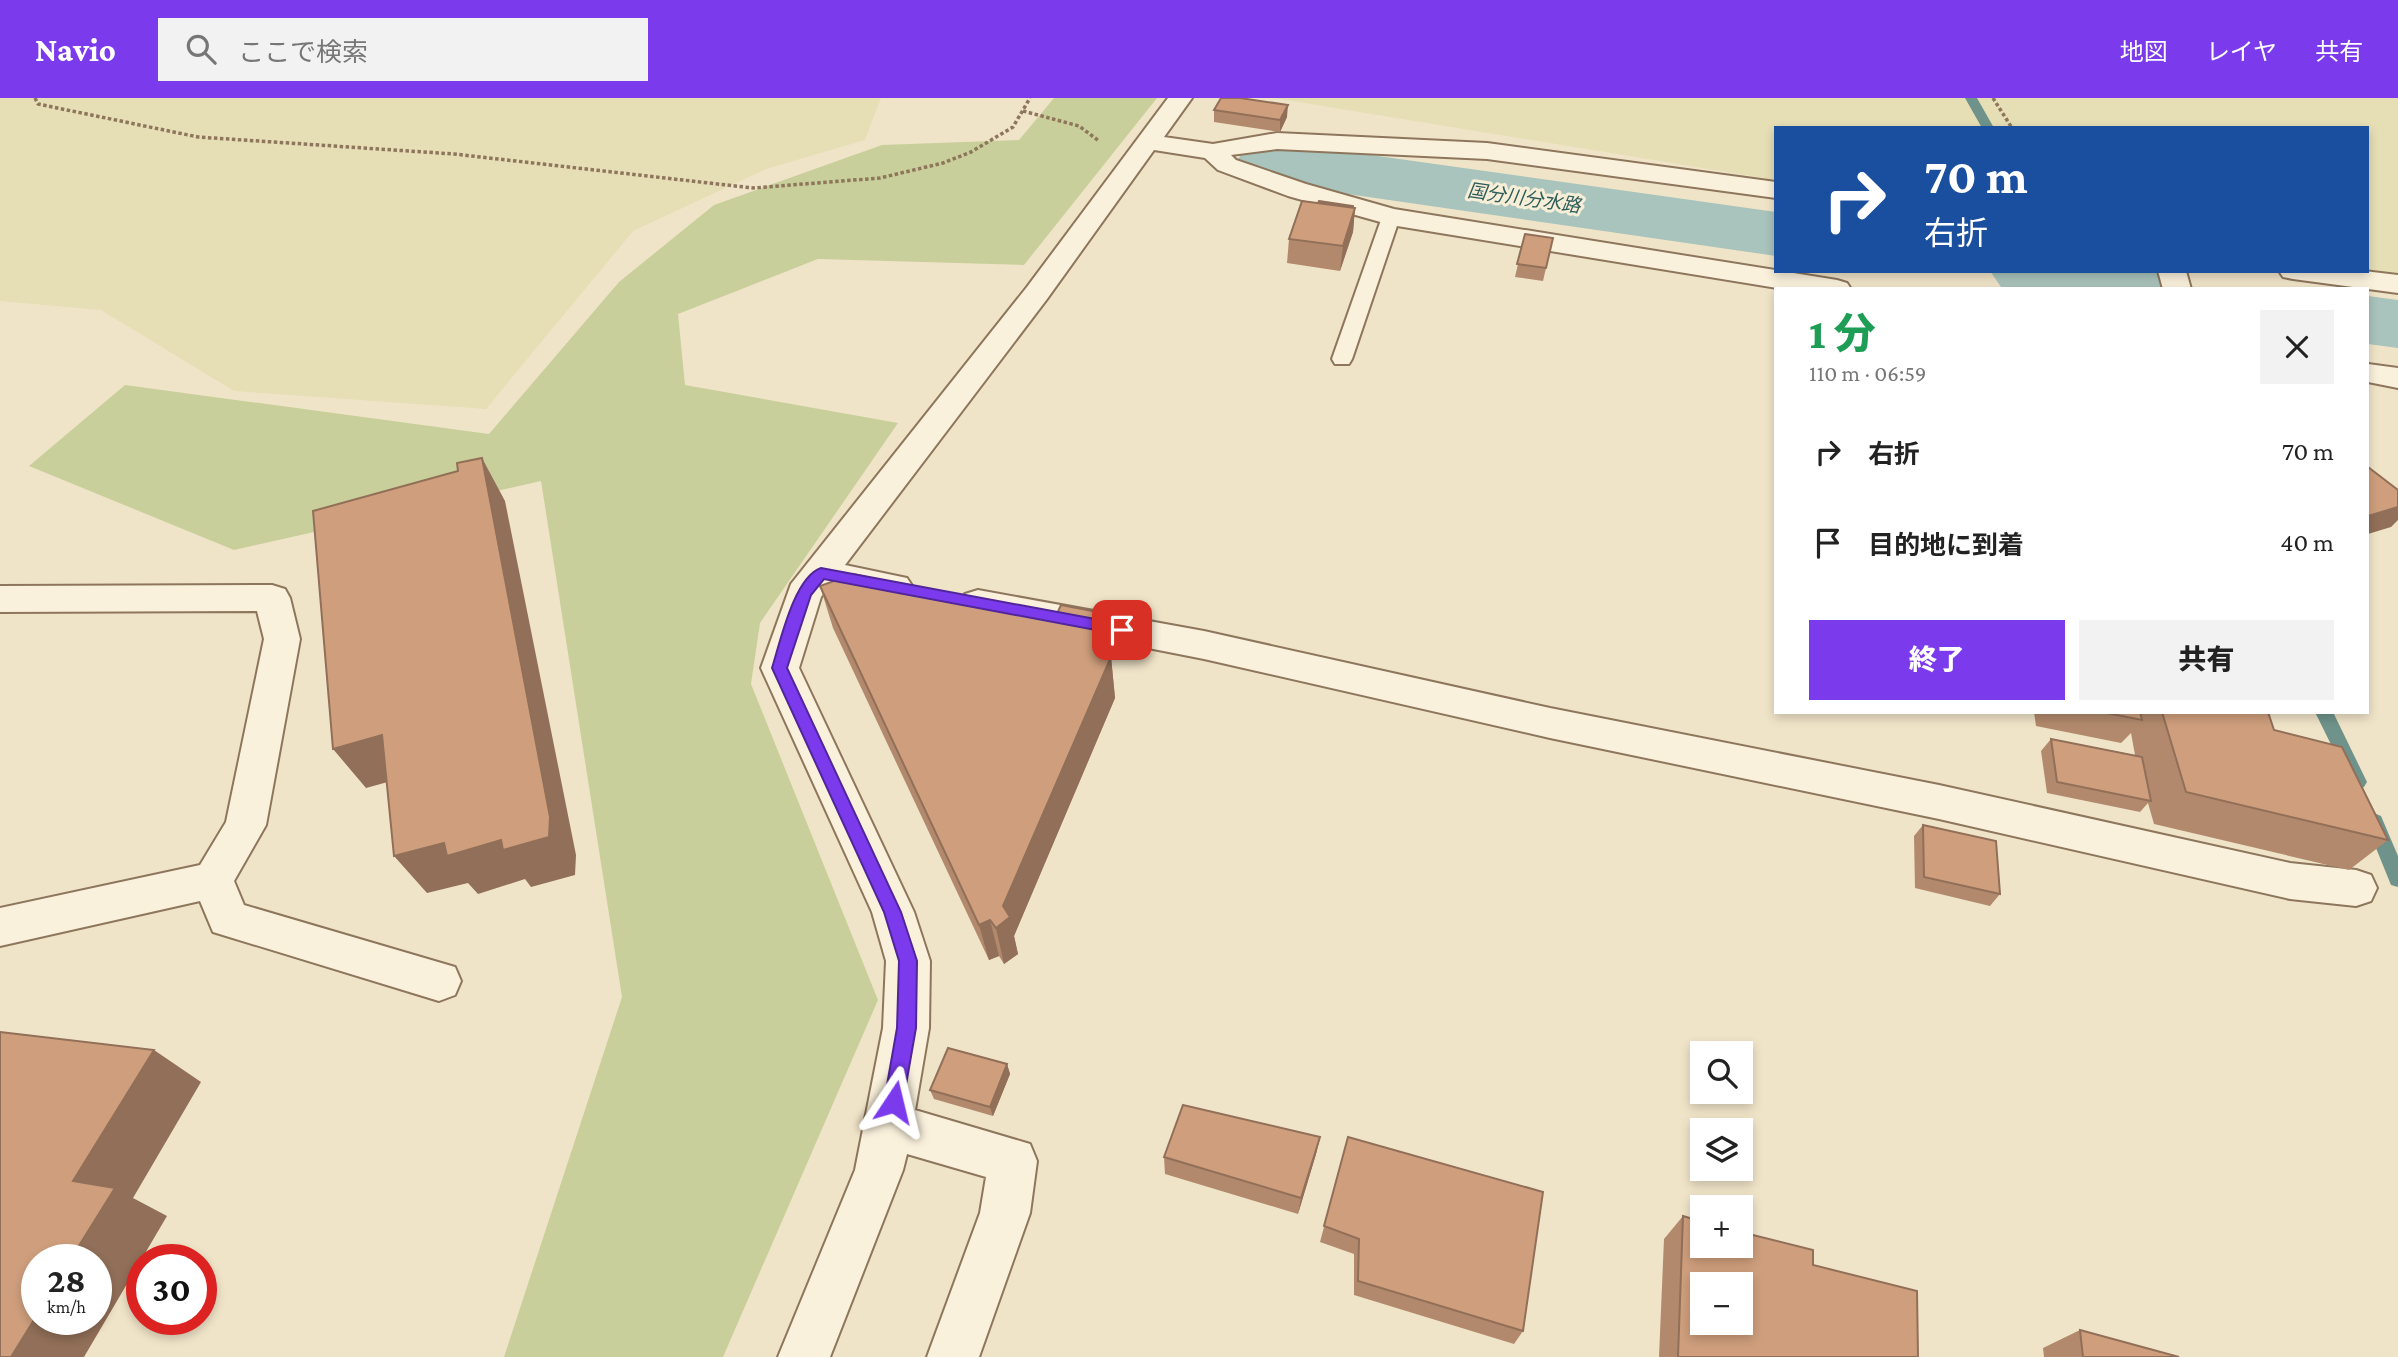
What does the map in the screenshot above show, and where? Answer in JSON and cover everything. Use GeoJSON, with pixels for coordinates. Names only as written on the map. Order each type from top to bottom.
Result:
{"type":"FeatureCollection","features":[{"type":"Feature","properties":{"kind":"street"},"geometry":{"type":"LineString","coordinates":[[804,1357],[878,1170],[889,1126],[906,1028],[908,961],[893,912],[780,668],[804,593],[926,432],[1037,293],[1180,98]]}},
{"type":"Feature","properties":{"kind":"street"},"geometry":{"type":"LineString","coordinates":[[1140,154],[1213,152],[1277,141],[1487,151],[1774,190]]}},
{"type":"Feature","properties":{"kind":"street"},"geometry":{"type":"LineString","coordinates":[[1213,152],[1227,165],[1297,190],[1391,217],[1825,287]]}},
{"type":"Feature","properties":{"kind":"street"},"geometry":{"type":"LineString","coordinates":[[2309,273],[2398,284]]}},
{"type":"Feature","properties":{"kind":"street"},"geometry":{"type":"LineString","coordinates":[[2369,373],[2398,377]]}},
{"type":"Feature","properties":{"kind":"street"},"geometry":{"type":"LineString","coordinates":[[821,573],[1204,645],[1550,723],[1939,802],[2290,881],[2357,888]]}},
{"type":"Feature","properties":{"kind":"street"},"geometry":{"type":"LineString","coordinates":[[0,599],[272,598],[282,639],[246,825],[213,880],[0,927]]}},
{"type":"Feature","properties":{"kind":"street"},"geometry":{"type":"LineString","coordinates":[[213,880],[228,919],[439,981]]}},
{"type":"Feature","properties":{"kind":"street"},"geometry":{"type":"LineString","coordinates":[[889,1126],[1013,1161],[1005,1213],[953,1357]]}},
{"type":"Feature","properties":{"kind":"lane"},"geometry":{"type":"LineString","coordinates":[[1342,359],[1391,217]]}},
{"type":"Feature","properties":{"kind":"path"},"geometry":{"type":"LineString","coordinates":[[35,98],[38,104],[198,137],[454,154],[753,188],[880,177],[943,163],[971,152],[1013,127],[1030,98]]}},
{"type":"Feature","properties":{"kind":"path"},"geometry":{"type":"LineString","coordinates":[[1993,98],[2011,126]]}},
{"type":"Feature","properties":{"kind":"path"},"geometry":{"type":"LineString","coordinates":[[1023,111],[1079,126],[1140,154]]}},
{"type":"Feature","properties":{"kind":"shaded area"},"geometry":{"type":"Polygon","coordinates":[[[0,98],[881,98],[865,140],[766,169],[633,231],[486,409],[234,391],[101,310],[0,301],[0,98]]]}},
{"type":"Feature","properties":{"kind":"shaded area"},"geometry":{"type":"Polygon","coordinates":[[[1274,98],[2398,98],[2398,276],[2369,272],[2369,126],[1774,126],[1774,180],[1274,98]]]}},
{"type":"Feature","properties":{"kind":"green space"},"geometry":{"type":"Polygon","coordinates":[[[1054,98],[1157,98],[1024,265],[818,259],[678,314],[685,385],[898,423],[760,623],[751,684],[878,1000],[723,1357],[504,1357],[622,997],[541,481],[234,550],[29,466],[125,385],[489,434],[619,282],[714,205],[882,145],[1019,140],[1054,98]]]}},
{"type":"Feature","properties":{"kind":"building"},"geometry":{"type":"Polygon","coordinates":[[[1221,98],[1288,105],[1280,120],[1214,110],[1221,98]]]}},
{"type":"Feature","properties":{"kind":"building"},"geometry":{"type":"Polygon","coordinates":[[[1302,201],[1355,208],[1343,246],[1289,239],[1302,201]]]}},
{"type":"Feature","properties":{"kind":"building"},"geometry":{"type":"Polygon","coordinates":[[[1318,203],[1353,206],[1353,207],[1318,203]]]}},
{"type":"Feature","properties":{"kind":"building"},"geometry":{"type":"Polygon","coordinates":[[[1525,234],[1553,238],[1546,268],[1517,264],[1525,234]]]}},
{"type":"Feature","properties":{"kind":"building"},"geometry":{"type":"Polygon","coordinates":[[[482,458],[550,817],[549,837],[503,850],[501,840],[447,856],[444,843],[394,856],[382,735],[333,749],[313,511],[458,471],[457,463],[482,458]]]}},
{"type":"Feature","properties":{"kind":"building"},"geometry":{"type":"Polygon","coordinates":[[[2369,468],[2398,490],[2398,507],[2369,516],[2369,468]]]}},
{"type":"Feature","properties":{"kind":"building"},"geometry":{"type":"Polygon","coordinates":[[[853,574],[1055,618],[1061,605],[1098,612],[1094,624],[1111,657],[1003,906],[1010,917],[996,928],[990,920],[979,925],[820,586],[853,574]]]}},
{"type":"Feature","properties":{"kind":"building"},"geometry":{"type":"Polygon","coordinates":[[[2112,714],[2140,714],[2142,720],[2112,714]]]}},
{"type":"Feature","properties":{"kind":"building"},"geometry":{"type":"Polygon","coordinates":[[[2163,714],[2269,714],[2274,730],[2342,747],[2388,840],[2186,792],[2163,714]]]}},
{"type":"Feature","properties":{"kind":"building"},"geometry":{"type":"Polygon","coordinates":[[[2051,739],[2142,757],[2151,801],[2057,782],[2051,739]]]}},
{"type":"Feature","properties":{"kind":"building"},"geometry":{"type":"Polygon","coordinates":[[[1923,825],[1996,841],[2000,894],[1924,877],[1923,825]]]}},
{"type":"Feature","properties":{"kind":"building"},"geometry":{"type":"Polygon","coordinates":[[[0,1032],[154,1050],[73,1181],[115,1188],[80,1244],[21,1244],[21,1335],[25,1335],[11,1357],[0,1357],[0,1032]]]}},
{"type":"Feature","properties":{"kind":"building"},"geometry":{"type":"Polygon","coordinates":[[[948,1048],[1007,1064],[990,1107],[930,1090],[948,1048]]]}},
{"type":"Feature","properties":{"kind":"building"},"geometry":{"type":"Polygon","coordinates":[[[1183,1105],[1320,1137],[1301,1198],[1164,1157],[1183,1105]]]}},
{"type":"Feature","properties":{"kind":"building"},"geometry":{"type":"Polygon","coordinates":[[[1348,1137],[1543,1192],[1523,1331],[1358,1281],[1359,1239],[1324,1226],[1348,1137]]]}},
{"type":"Feature","properties":{"kind":"building"},"geometry":{"type":"Polygon","coordinates":[[[1683,1216],[1690,1218],[1690,1258],[1753,1258],[1753,1235],[1813,1250],[1813,1265],[1917,1291],[1918,1357],[1678,1357],[1683,1216]]]}},
{"type":"Feature","properties":{"kind":"building"},"geometry":{"type":"Polygon","coordinates":[[[2080,1330],[2179,1357],[2083,1357],[2080,1330]]]}},
{"type":"Feature","properties":{"kind":"waterway"},"geometry":{"type":"LineString","coordinates":[[1971,98],[1987,126]]}},
{"type":"Feature","properties":{"kind":"waterway","name":"国分川分水路"},"geometry":{"type":"LineString","coordinates":[[1271,162],[1774,234]]}},
{"type":"Feature","properties":{"kind":"waterway","name":"国分川分水路"},"geometry":{"type":"LineString","coordinates":[[2042,273],[2136,287]]}},
{"type":"Feature","properties":{"kind":"waterway","name":"国分川分水路"},"geometry":{"type":"LineString","coordinates":[[2086,273],[2094,287]]}},
{"type":"Feature","properties":{"kind":"waterway","name":"国分川分水路"},"geometry":{"type":"LineString","coordinates":[[2369,320],[2398,324]]}},
{"type":"Feature","properties":{"kind":"waterway"},"geometry":{"type":"LineString","coordinates":[[2325,714],[2358,782]]}},
{"type":"Feature","properties":{"kind":"waterway"},"geometry":{"type":"LineString","coordinates":[[2374,821],[2398,879]]}},
{"type":"Feature","properties":{"kind":"route"},"geometry":{"type":"LineString","coordinates":[[894,1102],[906,1028],[908,961],[893,912],[780,668],[804,593],[821,573],[1122,630]]}}]}
